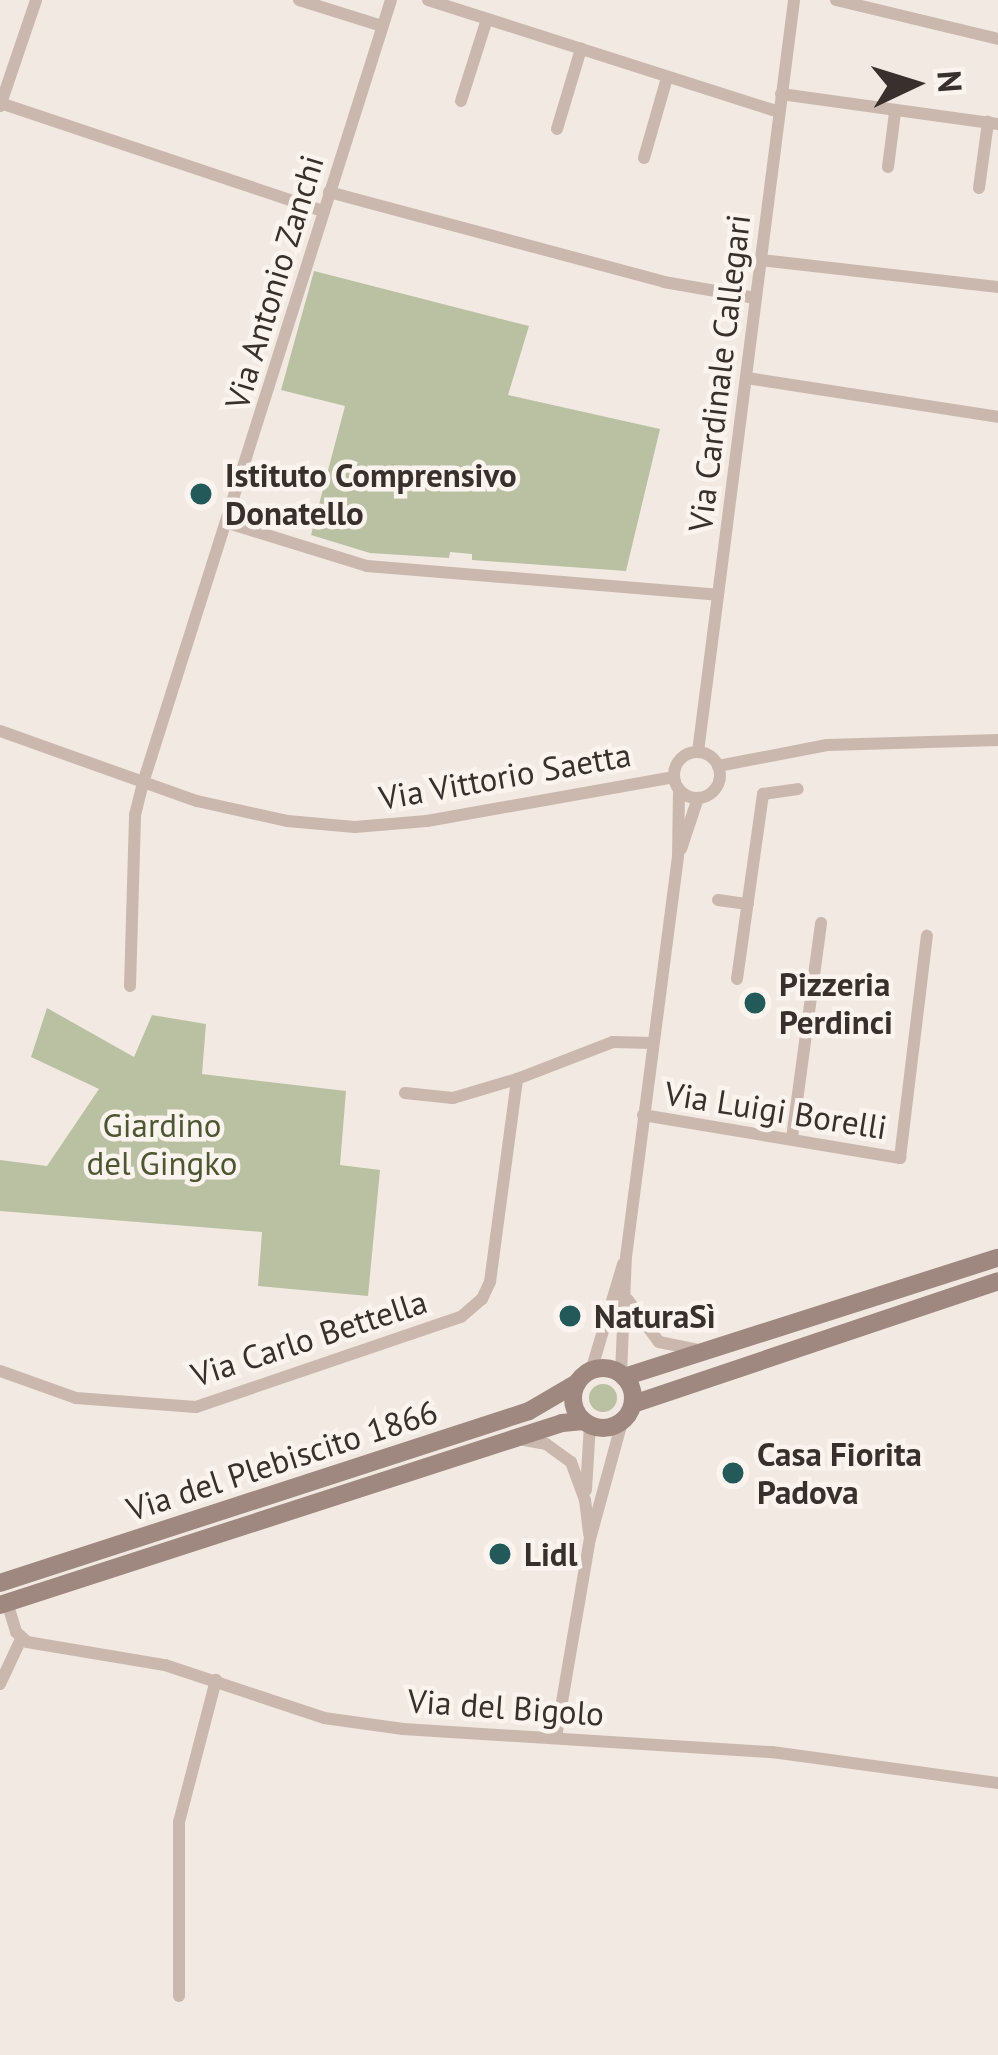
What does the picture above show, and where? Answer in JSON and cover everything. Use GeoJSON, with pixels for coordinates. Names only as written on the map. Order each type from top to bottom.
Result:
{"type":"FeatureCollection","features":[{"type":"Feature","properties":{"kind":"main road"},"geometry":{"type":"LineString","coordinates":[[998,1258],[712,1351],[623,1376],[584,1377],[574,1403],[587,1423],[610,1428],[622,1422],[632,1404],[998,1281]]}},
{"type":"Feature","properties":{"kind":"main road"},"geometry":{"type":"LineString","coordinates":[[623,1376],[632,1404]]}},
{"type":"Feature","properties":{"kind":"main road","name":"Via del Plebiscito 1866"},"geometry":{"type":"LineString","coordinates":[[0,1583],[530,1411],[584,1377]]}},
{"type":"Feature","properties":{"kind":"main road","name":"Via del Plebiscito 1866"},"geometry":{"type":"LineString","coordinates":[[4,1604],[511,1440],[587,1423]]}},
{"type":"Feature","properties":{"kind":"street"},"geometry":{"type":"LineString","coordinates":[[36,0],[0,104],[322,212]]}},
{"type":"Feature","properties":{"kind":"street"},"geometry":{"type":"LineString","coordinates":[[299,0],[382,26]]}},
{"type":"Feature","properties":{"kind":"street","name":"Via Antonio Zanchi"},"geometry":{"type":"LineString","coordinates":[[130,986],[135,814],[142,786],[391,0]]}},
{"type":"Feature","properties":{"kind":"street"},"geometry":{"type":"LineString","coordinates":[[428,0],[778,112]]}},
{"type":"Feature","properties":{"kind":"street","name":"Via Cardinale Callegari"},"geometry":{"type":"LineString","coordinates":[[698,752],[794,0]]}},
{"type":"Feature","properties":{"kind":"street"},"geometry":{"type":"LineString","coordinates":[[836,0],[998,39]]}},
{"type":"Feature","properties":{"kind":"street"},"geometry":{"type":"LineString","coordinates":[[461,101],[487,19]]}},
{"type":"Feature","properties":{"kind":"street"},"geometry":{"type":"LineString","coordinates":[[556,129],[581,49]]}},
{"type":"Feature","properties":{"kind":"street"},"geometry":{"type":"LineString","coordinates":[[644,158],[667,78]]}},
{"type":"Feature","properties":{"kind":"street"},"geometry":{"type":"LineString","coordinates":[[781,94],[993,123],[979,188]]}},
{"type":"Feature","properties":{"kind":"street"},"geometry":{"type":"LineString","coordinates":[[888,167],[895,112]]}},
{"type":"Feature","properties":{"kind":"street"},"geometry":{"type":"LineString","coordinates":[[329,192],[664,282],[757,298]]}},
{"type":"Feature","properties":{"kind":"street"},"geometry":{"type":"LineString","coordinates":[[761,260],[998,287]]}},
{"type":"Feature","properties":{"kind":"street"},"geometry":{"type":"LineString","coordinates":[[747,378],[998,417]]}},
{"type":"Feature","properties":{"kind":"street"},"geometry":{"type":"LineString","coordinates":[[228,523],[368,566],[718,596]]}},
{"type":"Feature","properties":{"kind":"street","name":"Via Vittorio Saetta"},"geometry":{"type":"LineString","coordinates":[[0,731],[142,786],[287,821],[355,827],[427,821],[676,783]]}},
{"type":"Feature","properties":{"kind":"street"},"geometry":{"type":"LineString","coordinates":[[623,1376],[626,1257],[678,856],[680,759],[698,752],[718,766],[827,745],[998,740]]}},
{"type":"Feature","properties":{"kind":"street"},"geometry":{"type":"LineString","coordinates":[[678,856],[698,798],[717,786],[718,766]]}},
{"type":"Feature","properties":{"kind":"street"},"geometry":{"type":"LineString","coordinates":[[676,783],[698,798]]}},
{"type":"Feature","properties":{"kind":"street"},"geometry":{"type":"LineString","coordinates":[[737,979],[763,794],[798,789]]}},
{"type":"Feature","properties":{"kind":"street"},"geometry":{"type":"LineString","coordinates":[[718,900],[748,904]]}},
{"type":"Feature","properties":{"kind":"street"},"geometry":{"type":"LineString","coordinates":[[792,1138],[820,923]]}},
{"type":"Feature","properties":{"kind":"street","name":"Via Luigi Borelli"},"geometry":{"type":"LineString","coordinates":[[643,1115],[900,1158],[927,936]]}},
{"type":"Feature","properties":{"kind":"street"},"geometry":{"type":"LineString","coordinates":[[405,1094],[453,1098],[613,1042],[653,1043]]}},
{"type":"Feature","properties":{"kind":"street","name":"Via Carlo Bettella"},"geometry":{"type":"LineString","coordinates":[[0,1371],[76,1399],[196,1407],[461,1317],[482,1299],[490,1282],[517,1079]]}},
{"type":"Feature","properties":{"kind":"street"},"geometry":{"type":"LineString","coordinates":[[584,1377],[626,1257]]}},
{"type":"Feature","properties":{"kind":"street"},"geometry":{"type":"LineString","coordinates":[[628,1300],[659,1342],[712,1351]]}},
{"type":"Feature","properties":{"kind":"street"},"geometry":{"type":"LineString","coordinates":[[556,1737],[590,1539],[622,1422]]}},
{"type":"Feature","properties":{"kind":"street"},"geometry":{"type":"LineString","coordinates":[[585,1500],[587,1423]]}},
{"type":"Feature","properties":{"kind":"street"},"geometry":{"type":"LineString","coordinates":[[511,1440],[546,1444],[578,1472],[590,1539]]}},
{"type":"Feature","properties":{"kind":"street"},"geometry":{"type":"LineString","coordinates":[[0,1684],[21,1639],[4,1604]]}},
{"type":"Feature","properties":{"kind":"street","name":"Via del Bigolo"},"geometry":{"type":"LineString","coordinates":[[21,1639],[216,1680],[324,1718],[403,1729],[772,1752],[998,1784]]}},
{"type":"Feature","properties":{"kind":"street"},"geometry":{"type":"LineString","coordinates":[[178,1996],[179,1822],[216,1680]]}},
{"type":"Feature","properties":{"kind":"green space"},"geometry":{"type":"Polygon","coordinates":[[[314,271],[529,326],[508,395],[660,429],[626,571],[472,560],[472,554],[450,552],[449,558],[370,553],[311,535],[345,406],[281,390],[314,271]]]}},
{"type":"Feature","properties":{"kind":"green space","name":"Giardino del Gingko"},"geometry":{"type":"Polygon","coordinates":[[[47,1008],[134,1057],[152,1015],[206,1024],[202,1074],[346,1091],[340,1165],[380,1170],[368,1296],[258,1286],[262,1232],[0,1211],[0,1160],[47,1166],[99,1089],[31,1057],[47,1008]]]}},
{"type":"Feature","properties":{"kind":"green space"},"geometry":{"type":"Polygon","coordinates":[[[603,1384],[613,1388],[617,1398],[613,1408],[603,1412],[593,1408],[589,1398],[593,1388],[603,1384]]]}},
{"type":"Feature","properties":{"kind":"place","name":"Istituto Comprensivo Donatello"},"geometry":{"type":"Point","coordinates":[201,494]}},
{"type":"Feature","properties":{"kind":"place","name":"Pizzeria Perdinci"},"geometry":{"type":"Point","coordinates":[755,1003]}},
{"type":"Feature","properties":{"kind":"place","name":"NaturaSì"},"geometry":{"type":"Point","coordinates":[570,1316]}},
{"type":"Feature","properties":{"kind":"place","name":"Casa Fiorita Padova"},"geometry":{"type":"Point","coordinates":[733,1473]}},
{"type":"Feature","properties":{"kind":"place","name":"Lidl"},"geometry":{"type":"Point","coordinates":[500,1554]}}]}
